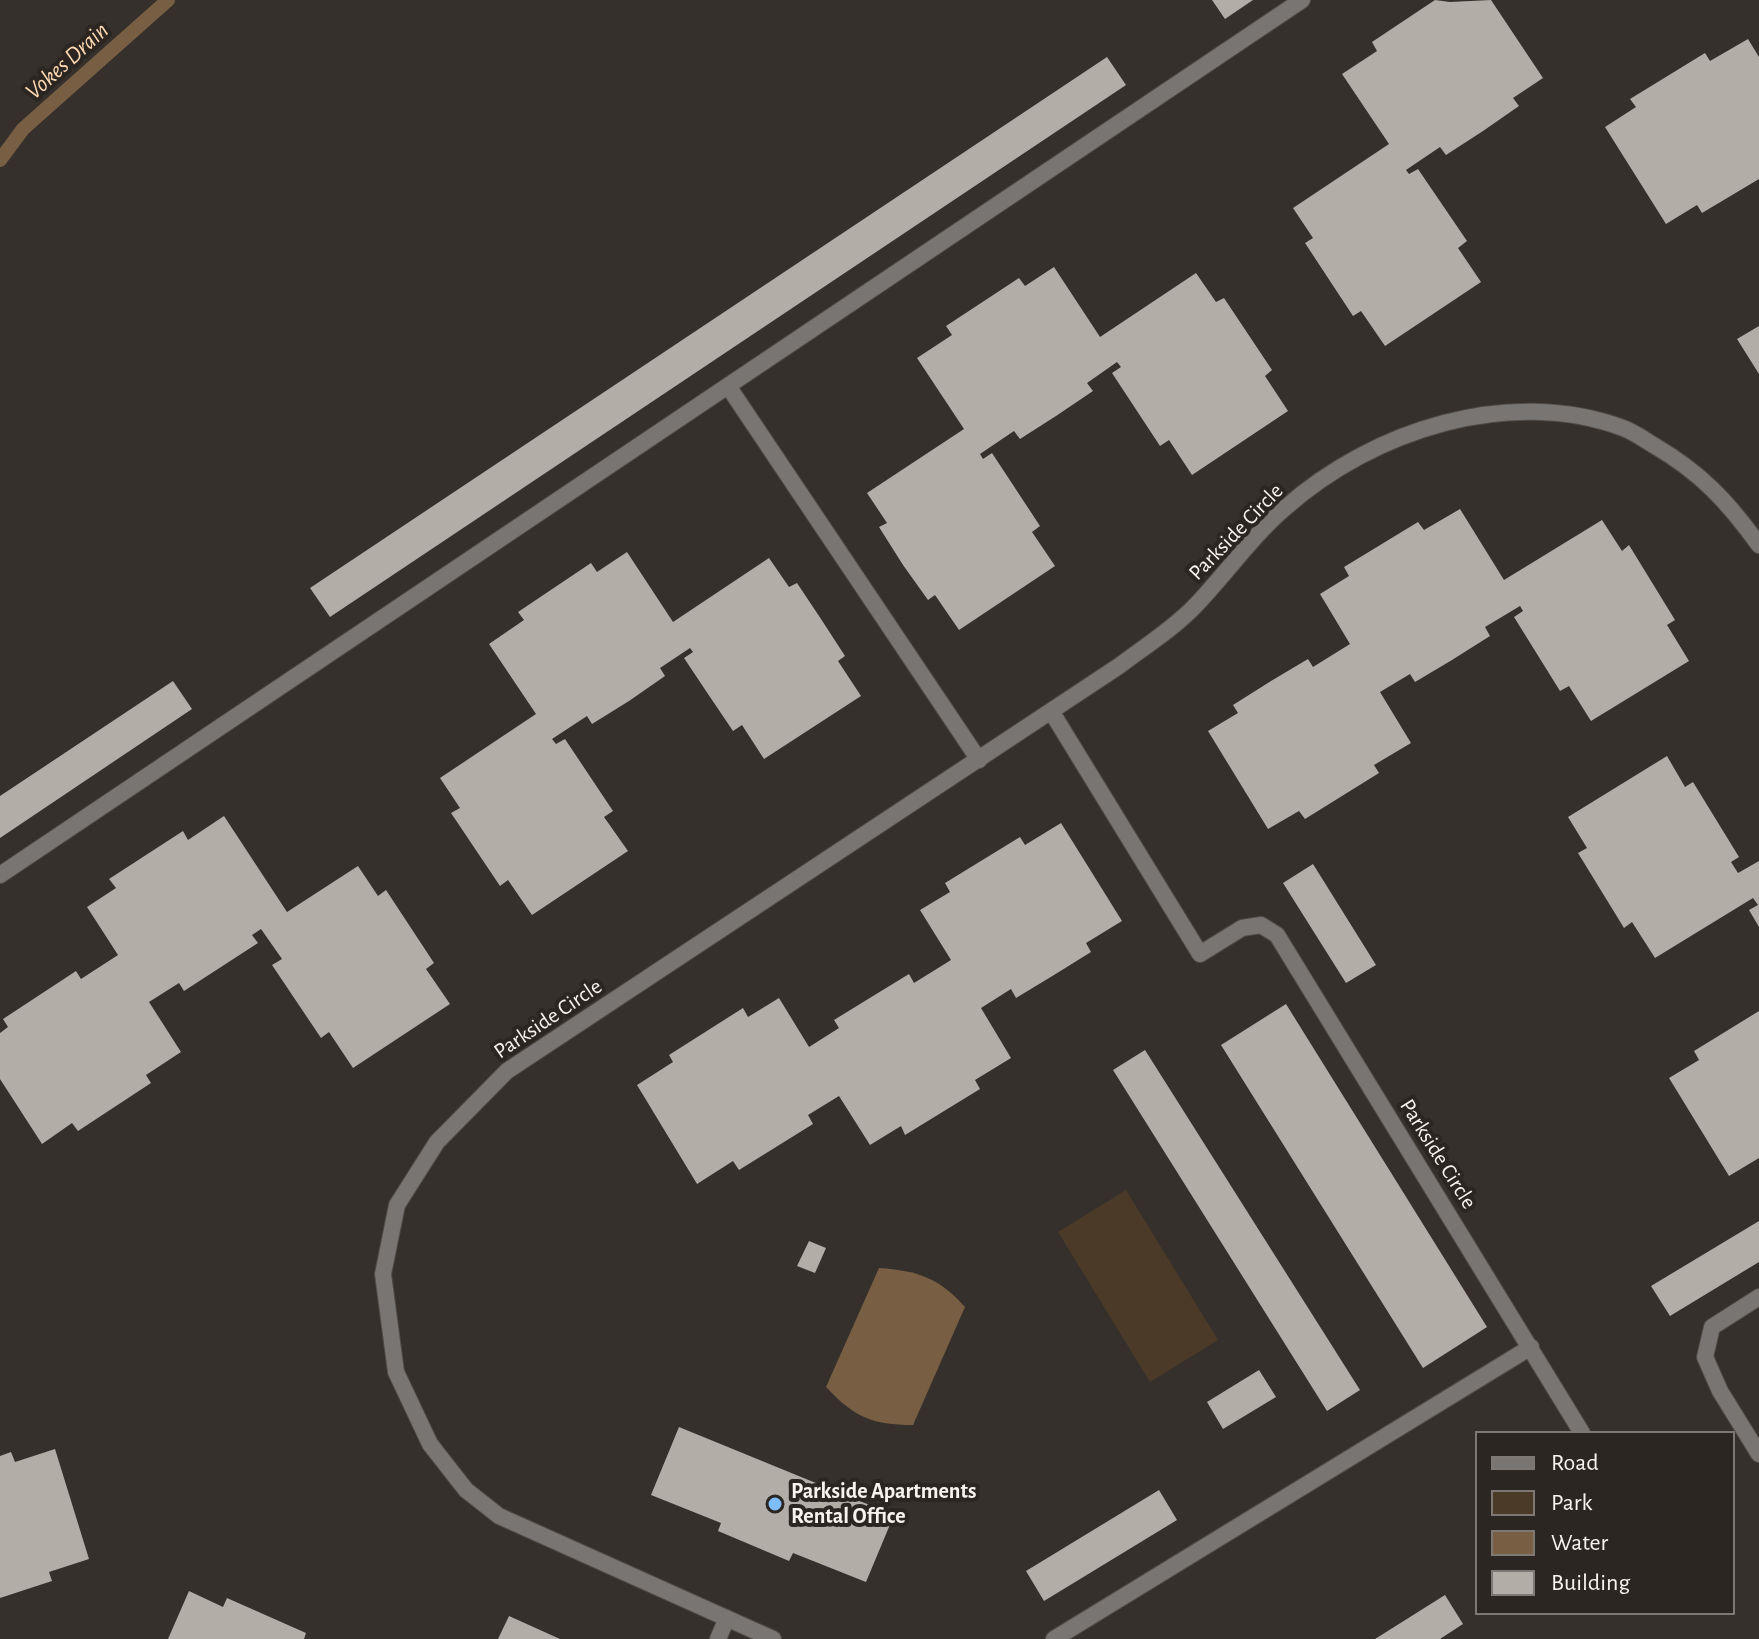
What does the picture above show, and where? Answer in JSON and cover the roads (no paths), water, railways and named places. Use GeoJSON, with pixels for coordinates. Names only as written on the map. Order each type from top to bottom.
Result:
{"type":"FeatureCollection","features":[{"type":"Feature","properties":{"kind":"street"},"geometry":{"type":"LineString","coordinates":[[0,875],[1302,0]]}},
{"type":"Feature","properties":{"kind":"street"},"geometry":{"type":"LineString","coordinates":[[728,386],[979,760]]}},
{"type":"Feature","properties":{"kind":"street","name":"Parkside Circle"},"geometry":{"type":"LineString","coordinates":[[773,1639],[499,1516],[466,1490],[430,1444],[396,1372],[383,1274],[397,1205],[437,1142],[507,1071],[1119,666],[1192,609],[1284,508],[1340,468],[1401,436],[1461,418],[1521,413],[1575,414],[1626,428],[1682,462],[1729,504],[1759,545]]}},
{"type":"Feature","properties":{"kind":"street","name":"Parkside Circle"},"geometry":{"type":"LineString","coordinates":[[1051,711],[1200,954],[1242,928],[1261,925],[1277,935],[1581,1431]]}},
{"type":"Feature","properties":{"kind":"street"},"geometry":{"type":"LineString","coordinates":[[1759,1297],[1712,1327],[1705,1357],[1720,1391],[1759,1454]]}},
{"type":"Feature","properties":{"kind":"street"},"geometry":{"type":"LineString","coordinates":[[1054,1639],[1531,1347]]}},
{"type":"Feature","properties":{"kind":"street"},"geometry":{"type":"LineString","coordinates":[[718,1639],[727,1618]]}},
{"type":"Feature","properties":{"kind":"water"},"geometry":{"type":"Polygon","coordinates":[[[879,1268],[926,1277],[946,1289],[965,1307],[913,1425],[886,1423],[865,1417],[846,1406],[826,1387],[879,1268]]]}},
{"type":"Feature","properties":{"kind":"waterway","name":"Vokes Drain"},"geometry":{"type":"LineString","coordinates":[[0,160],[23,129],[168,0]]}},
{"type":"Feature","properties":{"kind":"place","name":"Parkside Apartments Rental Office"},"geometry":{"type":"Point","coordinates":[775,1504]}}]}
